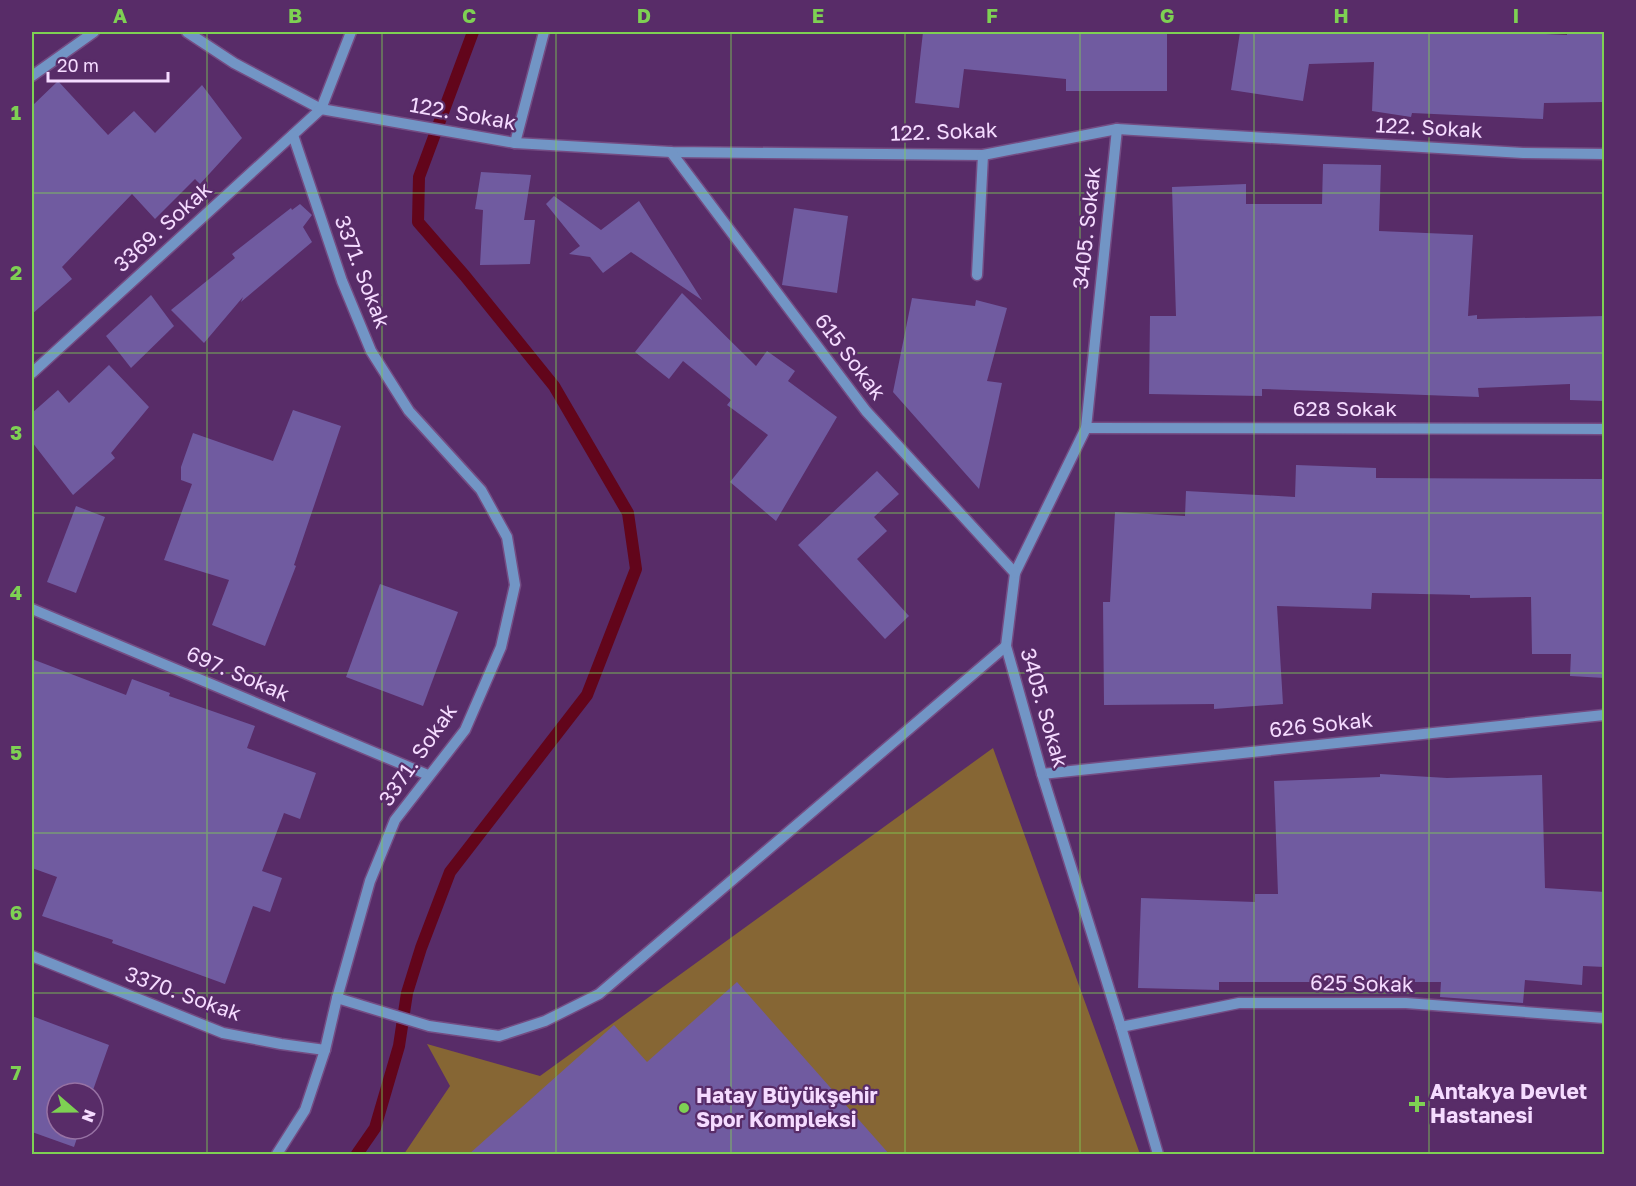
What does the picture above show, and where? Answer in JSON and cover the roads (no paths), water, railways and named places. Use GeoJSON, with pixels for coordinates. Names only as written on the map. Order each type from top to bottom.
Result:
{"type":"FeatureCollection","features":[{"type":"Feature","properties":{"kind":"street"},"geometry":{"type":"LineString","coordinates":[[32,76],[94,32]]}},
{"type":"Feature","properties":{"kind":"street","name":"122. Sokak"},"geometry":{"type":"LineString","coordinates":[[187,32],[234,63],[321,109],[515,143],[671,152],[983,155],[1117,129],[1522,153],[1605,154]]}},
{"type":"Feature","properties":{"kind":"street"},"geometry":{"type":"LineString","coordinates":[[321,109],[351,32]]}},
{"type":"Feature","properties":{"kind":"street"},"geometry":{"type":"LineString","coordinates":[[515,143],[544,32]]}},
{"type":"Feature","properties":{"kind":"street","name":"3369. Sokak"},"geometry":{"type":"LineString","coordinates":[[32,373],[321,109]]}},
{"type":"Feature","properties":{"kind":"street","name":"3405. Sokak"},"geometry":{"type":"LineString","coordinates":[[1117,129],[1086,428],[1015,573],[1005,646],[1158,1155]]}},
{"type":"Feature","properties":{"kind":"street","name":"3371. Sokak"},"geometry":{"type":"LineString","coordinates":[[277,1155],[305,1110],[325,1050],[370,881],[395,820],[465,730],[501,647],[514,585],[507,537],[481,490],[409,411],[371,351],[342,281],[293,135]]}},
{"type":"Feature","properties":{"kind":"street","name":"615 Sokak"},"geometry":{"type":"LineString","coordinates":[[671,152],[866,411],[1015,573]]}},
{"type":"Feature","properties":{"kind":"street"},"geometry":{"type":"LineString","coordinates":[[977,275],[983,155]]}},
{"type":"Feature","properties":{"kind":"street","name":"628 Sokak"},"geometry":{"type":"LineString","coordinates":[[1086,428],[1605,429]]}},
{"type":"Feature","properties":{"kind":"street","name":"697. Sokak"},"geometry":{"type":"LineString","coordinates":[[32,609],[428,775]]}},
{"type":"Feature","properties":{"kind":"street"},"geometry":{"type":"LineString","coordinates":[[337,998],[429,1026],[499,1036],[545,1021],[599,994],[1005,646]]}},
{"type":"Feature","properties":{"kind":"street","name":"626 Sokak"},"geometry":{"type":"LineString","coordinates":[[1042,774],[1605,715]]}},
{"type":"Feature","properties":{"kind":"street","name":"3370. Sokak"},"geometry":{"type":"LineString","coordinates":[[32,956],[223,1033],[325,1050]]}},
{"type":"Feature","properties":{"kind":"street","name":"625 Sokak"},"geometry":{"type":"LineString","coordinates":[[1121,1027],[1239,1003],[1407,1003],[1605,1018]]}},
{"type":"Feature","properties":{"kind":"waterway"},"geometry":{"type":"LineString","coordinates":[[357,1154],[375,1128],[399,1046],[407,993],[421,948],[450,872],[587,695],[636,569],[628,513],[554,386],[418,222],[419,177],[473,32]]}},
{"type":"Feature","properties":{"kind":"place","name":"Antakya Devlet Hastanesi"},"geometry":{"type":"Point","coordinates":[1417,1104]}},
{"type":"Feature","properties":{"kind":"place","name":"Hatay Büyükşehir Spor Kompleksi"},"geometry":{"type":"Point","coordinates":[684,1108]}}]}
